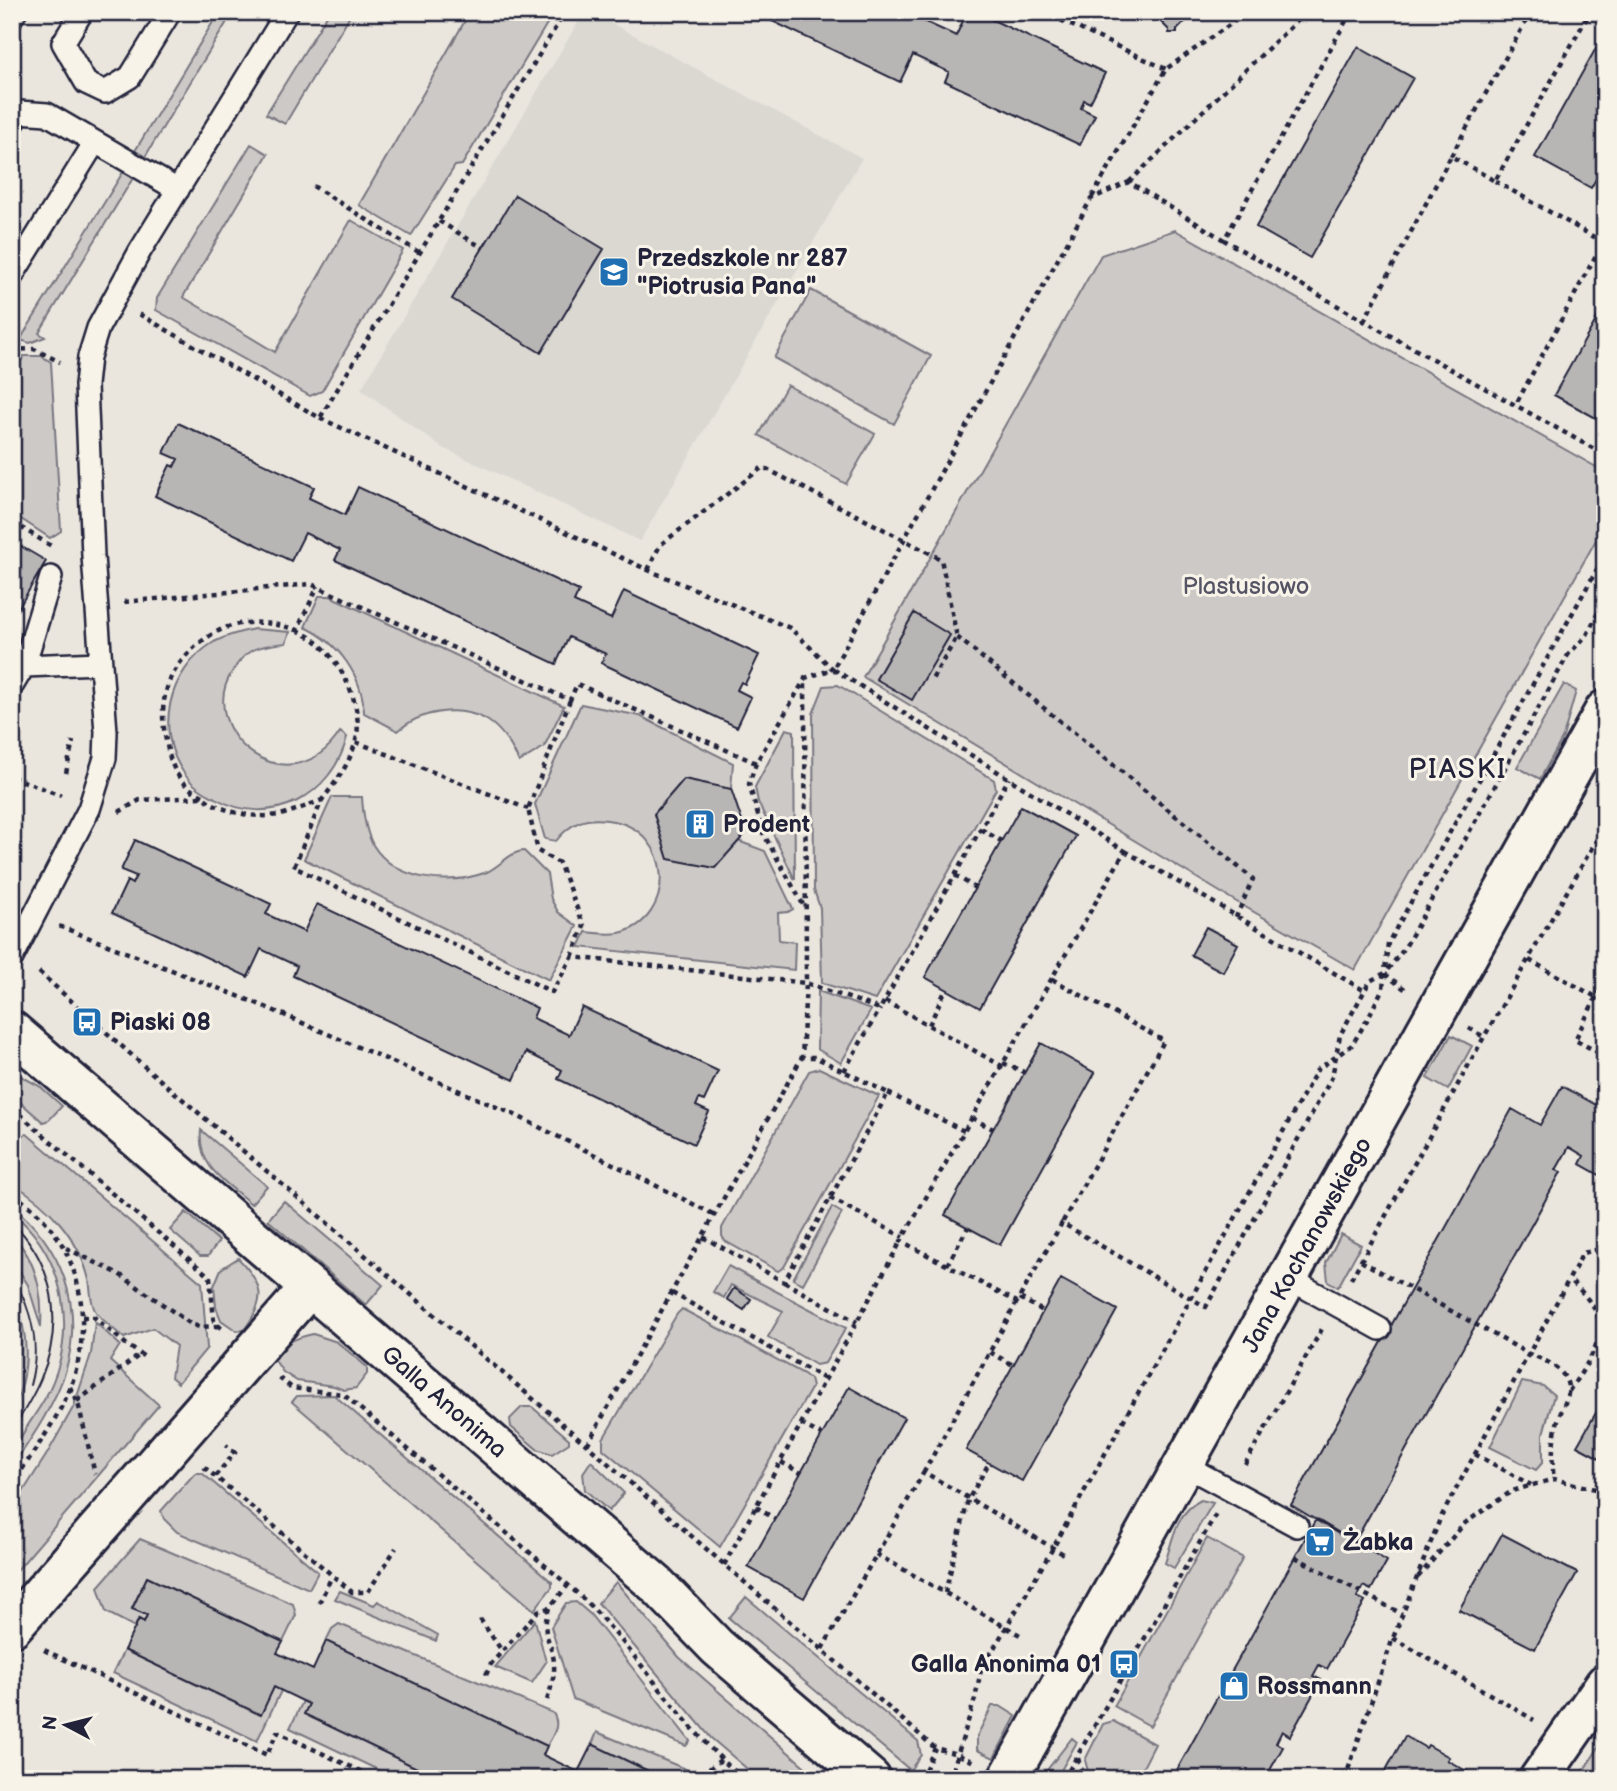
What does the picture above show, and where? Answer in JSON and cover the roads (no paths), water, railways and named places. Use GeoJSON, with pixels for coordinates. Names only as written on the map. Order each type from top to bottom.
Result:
{"type":"FeatureCollection","features":[{"type":"Feature","properties":{"kind":"street","name":"Jana Kochanowskiego"},"geometry":{"type":"LineString","coordinates":[[1008,1779],[1605,710]]}},
{"type":"Feature","properties":{"kind":"street","name":"Galla Anonima"},"geometry":{"type":"LineString","coordinates":[[12,1031],[657,1586],[717,1647],[871,1779]]}},
{"type":"Feature","properties":{"kind":"street"},"geometry":{"type":"LineString","coordinates":[[13,1626],[310,1287]]}},
{"type":"Feature","properties":{"kind":"street"},"geometry":{"type":"LineString","coordinates":[[1539,1779],[1605,1684]]}},
{"type":"Feature","properties":{"kind":"lane"},"geometry":{"type":"LineString","coordinates":[[82,12],[64,43],[86,83],[105,92],[130,77],[170,12]]}},
{"type":"Feature","properties":{"kind":"lane"},"geometry":{"type":"LineString","coordinates":[[14,955],[89,809],[105,758],[106,732],[86,385],[89,357],[98,328],[112,301],[287,12]]}},
{"type":"Feature","properties":{"kind":"lane"},"geometry":{"type":"LineString","coordinates":[[12,125],[19,112],[47,114],[178,190]]}},
{"type":"Feature","properties":{"kind":"lane"},"geometry":{"type":"LineString","coordinates":[[12,276],[95,142]]}},
{"type":"Feature","properties":{"kind":"lane"},"geometry":{"type":"LineString","coordinates":[[12,686],[24,666],[51,577]]}},
{"type":"Feature","properties":{"kind":"lane"},"geometry":{"type":"LineString","coordinates":[[24,666],[100,663]]}},
{"type":"Feature","properties":{"kind":"lane"},"geometry":{"type":"LineString","coordinates":[[1288,1278],[1380,1329]]}},
{"type":"Feature","properties":{"kind":"lane"},"geometry":{"type":"LineString","coordinates":[[1184,1465],[1297,1527]]}},
{"type":"Feature","properties":{"kind":"tram line"},"geometry":{"type":"LineString","coordinates":[[12,40],[29,12]]}},
{"type":"Feature","properties":{"kind":"tram line"},"geometry":{"type":"LineString","coordinates":[[12,1222],[38,1256],[46,1276],[53,1316],[48,1358],[41,1378],[12,1431]]}},
{"type":"Feature","properties":{"kind":"tram line"},"geometry":{"type":"LineString","coordinates":[[12,1276],[25,1302],[33,1329],[35,1357],[30,1385]]}},
{"type":"Feature","properties":{"kind":"place","name":"Przedszkole nr 287 \"Piotrusia Pana\""},"geometry":{"type":"Point","coordinates":[614,272]}},
{"type":"Feature","properties":{"kind":"place","name":"Prodent"},"geometry":{"type":"Point","coordinates":[700,824]}},
{"type":"Feature","properties":{"kind":"place","name":"Piaski 08"},"geometry":{"type":"Point","coordinates":[87,1022]}},
{"type":"Feature","properties":{"kind":"place","name":"Żabka"},"geometry":{"type":"Point","coordinates":[1320,1542]}},
{"type":"Feature","properties":{"kind":"place","name":"Galla Anonima 01"},"geometry":{"type":"Point","coordinates":[1124,1664]}},
{"type":"Feature","properties":{"kind":"place","name":"Rossmann"},"geometry":{"type":"Point","coordinates":[1234,1686]}},
{"type":"Feature","properties":{"kind":"district","name":"PIASKI"},"geometry":{"type":"Point","coordinates":[1458,769]}},
{"type":"Feature","properties":{"kind":"park label","name":"Plastusiowo"},"geometry":{"type":"Point","coordinates":[1246,586]}}]}
